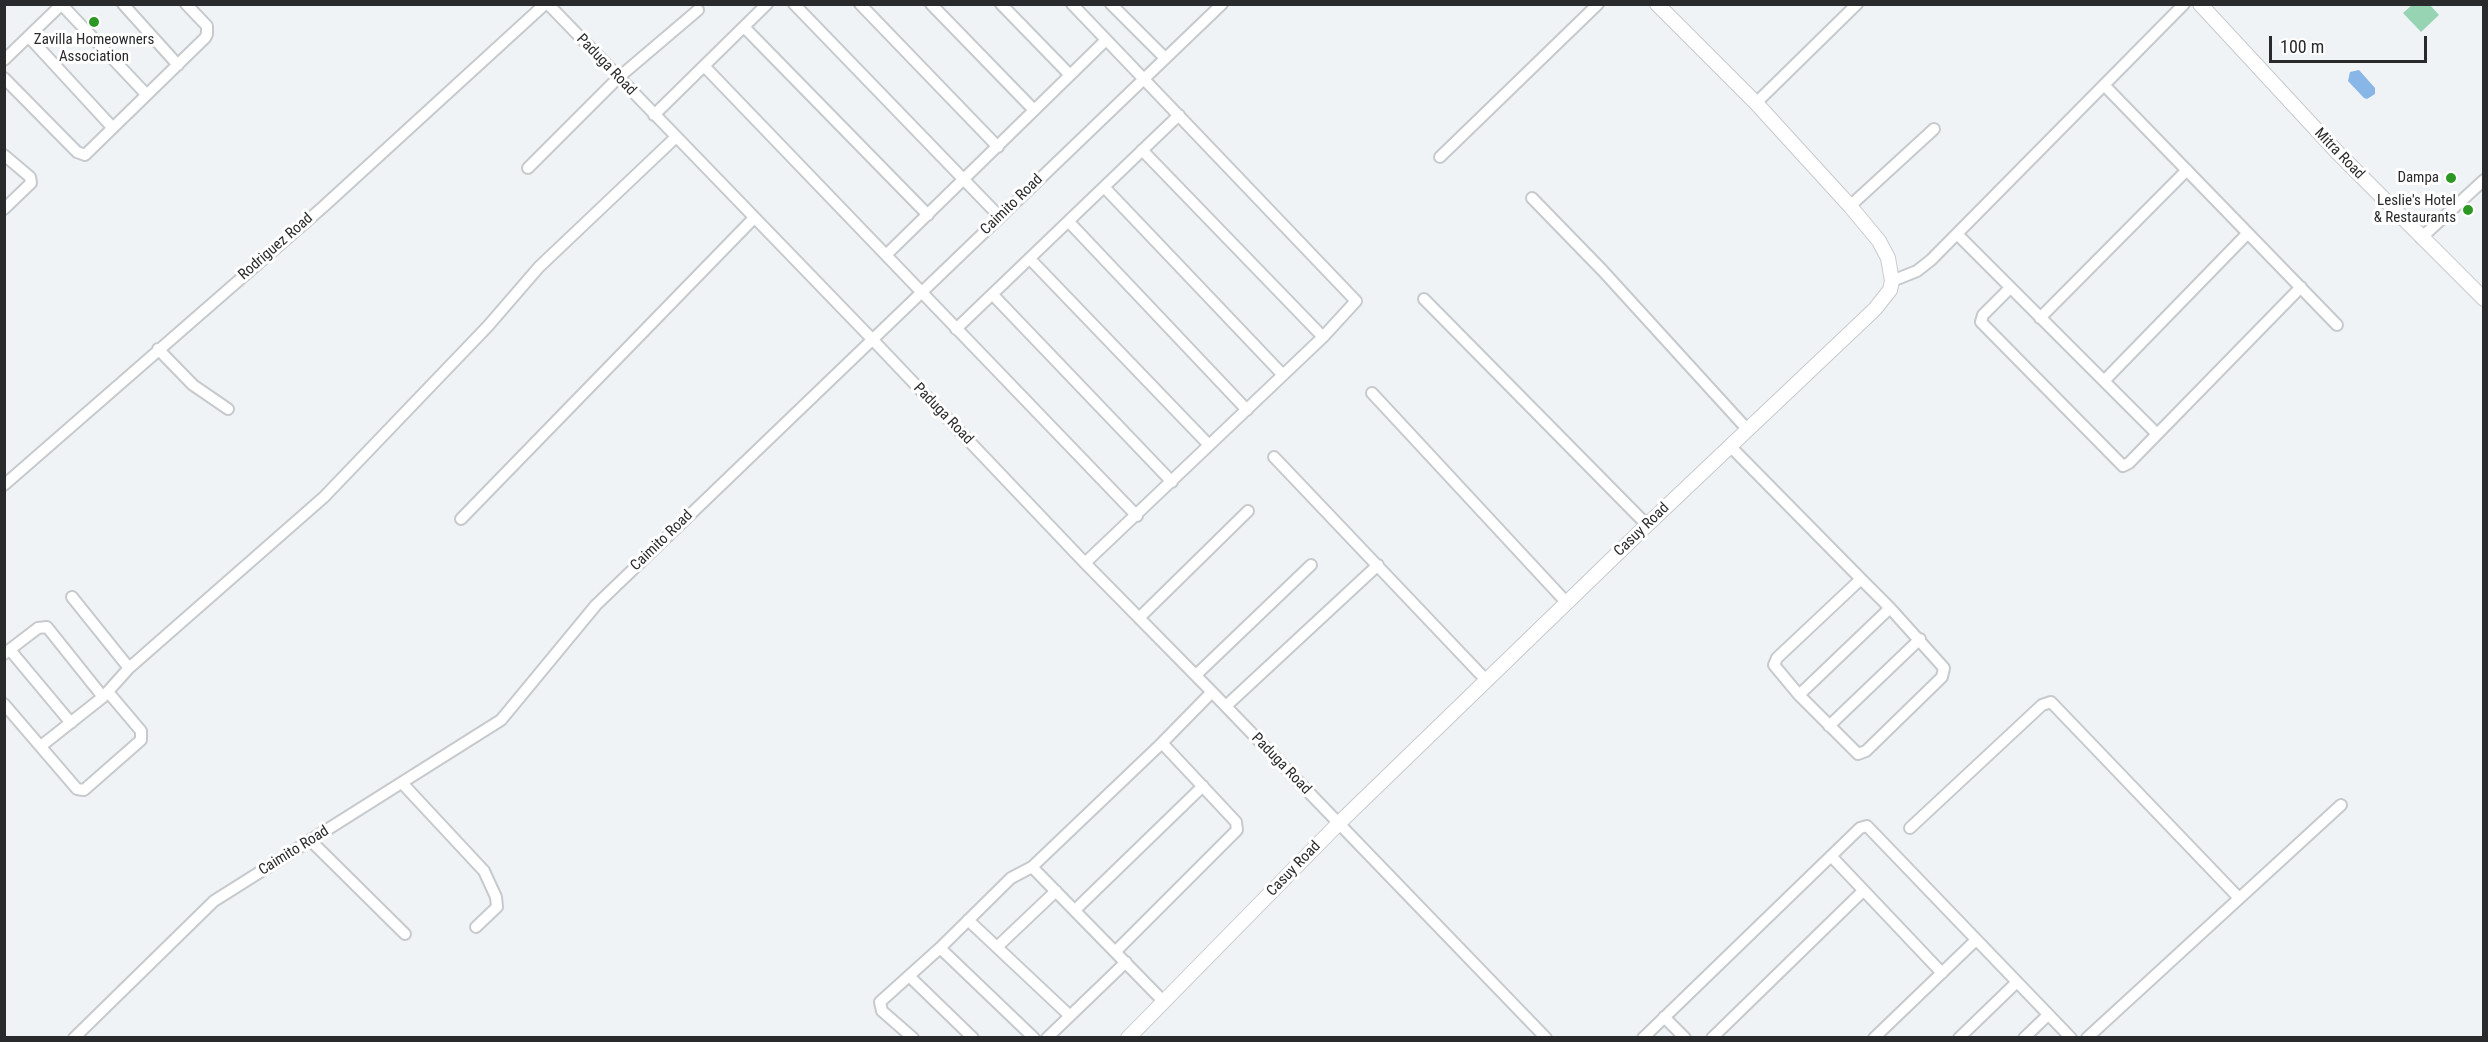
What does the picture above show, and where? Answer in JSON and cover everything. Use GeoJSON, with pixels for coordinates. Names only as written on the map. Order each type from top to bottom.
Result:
{"type":"FeatureCollection","features":[{"type":"Feature","properties":{"kind":"street"},"geometry":{"type":"LineString","coordinates":[[123,4],[178,65]]}},
{"type":"Feature","properties":{"kind":"street"},"geometry":{"type":"LineString","coordinates":[[4,78],[80,154],[85,155],[205,38],[208,30],[186,4]]}},
{"type":"Feature","properties":{"kind":"street","name":"Paduga Road"},"geometry":{"type":"LineString","coordinates":[[546,4],[1546,1038]]}},
{"type":"Feature","properties":{"kind":"street","name":"Rodriguez Road"},"geometry":{"type":"LineString","coordinates":[[4,486],[323,207],[546,4]]}},
{"type":"Feature","properties":{"kind":"street"},"geometry":{"type":"LineString","coordinates":[[654,115],[767,4]]}},
{"type":"Feature","properties":{"kind":"street"},"geometry":{"type":"LineString","coordinates":[[794,4],[1000,217]]}},
{"type":"Feature","properties":{"kind":"street"},"geometry":{"type":"LineString","coordinates":[[860,4],[998,147]]}},
{"type":"Feature","properties":{"kind":"street"},"geometry":{"type":"LineString","coordinates":[[931,4],[1035,110]]}},
{"type":"Feature","properties":{"kind":"street"},"geometry":{"type":"LineString","coordinates":[[1001,4],[1070,75]]}},
{"type":"Feature","properties":{"kind":"street"},"geometry":{"type":"LineString","coordinates":[[1072,4],[1355,298],[1354,306],[1323,337],[1085,563]]}},
{"type":"Feature","properties":{"kind":"street"},"geometry":{"type":"LineString","coordinates":[[1111,4],[1165,58]]}},
{"type":"Feature","properties":{"kind":"street","name":"Caimito Road"},"geometry":{"type":"LineString","coordinates":[[74,1038],[214,900],[490,728],[509,713],[589,612],[1222,4]]}},
{"type":"Feature","properties":{"kind":"street"},"geometry":{"type":"LineString","coordinates":[[1440,157],[1598,4]]}},
{"type":"Feature","properties":{"kind":"street"},"geometry":{"type":"LineString","coordinates":[[1656,4],[1756,103],[1850,206],[1884,249],[1892,267],[1892,281],[1925,266],[2184,4]]}},
{"type":"Feature","properties":{"kind":"street"},"geometry":{"type":"LineString","coordinates":[[1756,103],[1857,4]]}},
{"type":"Feature","properties":{"kind":"street","name":"Mitra Road"},"geometry":{"type":"LineString","coordinates":[[2200,4],[2337,152],[2484,299]]}},
{"type":"Feature","properties":{"kind":"street"},"geometry":{"type":"LineString","coordinates":[[4,60],[62,5],[146,94]]}},
{"type":"Feature","properties":{"kind":"street"},"geometry":{"type":"LineString","coordinates":[[528,168],[618,78],[698,10]]}},
{"type":"Feature","properties":{"kind":"street"},"geometry":{"type":"LineString","coordinates":[[744,27],[928,215]]}},
{"type":"Feature","properties":{"kind":"street"},"geometry":{"type":"LineString","coordinates":[[29,37],[112,127]]}},
{"type":"Feature","properties":{"kind":"street"},"geometry":{"type":"LineString","coordinates":[[886,255],[1106,40]]}},
{"type":"Feature","properties":{"kind":"street"},"geometry":{"type":"LineString","coordinates":[[705,67],[1137,516]]}},
{"type":"Feature","properties":{"kind":"street"},"geometry":{"type":"LineString","coordinates":[[2104,85],[2337,325]]}},
{"type":"Feature","properties":{"kind":"street"},"geometry":{"type":"LineString","coordinates":[[956,329],[1179,115]]}},
{"type":"Feature","properties":{"kind":"street"},"geometry":{"type":"LineString","coordinates":[[1850,206],[1934,129]]}},
{"type":"Feature","properties":{"kind":"street"},"geometry":{"type":"LineString","coordinates":[[41,746],[106,694],[129,668],[324,497],[488,326],[539,267],[675,138]]}},
{"type":"Feature","properties":{"kind":"street"},"geometry":{"type":"LineString","coordinates":[[1142,150],[1323,337]]}},
{"type":"Feature","properties":{"kind":"street"},"geometry":{"type":"LineString","coordinates":[[4,155],[31,180],[29,186],[4,209]]}},
{"type":"Feature","properties":{"kind":"street"},"geometry":{"type":"LineString","coordinates":[[2040,318],[2187,170]]}},
{"type":"Feature","properties":{"kind":"street"},"geometry":{"type":"LineString","coordinates":[[2421,238],[2484,180]]}},
{"type":"Feature","properties":{"kind":"street"},"geometry":{"type":"LineString","coordinates":[[1104,187],[1283,375]]}},
{"type":"Feature","properties":{"kind":"street"},"geometry":{"type":"LineString","coordinates":[[1532,198],[1603,271],[1748,429]]}},
{"type":"Feature","properties":{"kind":"street"},"geometry":{"type":"LineString","coordinates":[[461,519],[754,218]]}},
{"type":"Feature","properties":{"kind":"street"},"geometry":{"type":"LineString","coordinates":[[1069,222],[1247,410]]}},
{"type":"Feature","properties":{"kind":"street"},"geometry":{"type":"LineString","coordinates":[[2104,381],[2248,233]]}},
{"type":"Feature","properties":{"kind":"street"},"geometry":{"type":"LineString","coordinates":[[1956,234],[2157,434]]}},
{"type":"Feature","properties":{"kind":"street"},"geometry":{"type":"LineString","coordinates":[[1030,259],[1209,445]]}},
{"type":"Feature","properties":{"kind":"street","name":"Casuy Road"},"geometry":{"type":"LineString","coordinates":[[1128,1038],[1338,824],[1647,525],[1875,309],[1890,290],[1892,281]]}},
{"type":"Feature","properties":{"kind":"street"},"geometry":{"type":"LineString","coordinates":[[2010,288],[1983,315],[1982,322],[2120,464],[2129,463],[2301,287]]}},
{"type":"Feature","properties":{"kind":"street"},"geometry":{"type":"LineString","coordinates":[[993,295],[1172,482]]}},
{"type":"Feature","properties":{"kind":"street"},"geometry":{"type":"LineString","coordinates":[[1424,299],[1647,525]]}},
{"type":"Feature","properties":{"kind":"street"},"geometry":{"type":"LineString","coordinates":[[158,349],[193,385],[228,409]]}},
{"type":"Feature","properties":{"kind":"street"},"geometry":{"type":"LineString","coordinates":[[1372,393],[1567,603]]}},
{"type":"Feature","properties":{"kind":"street"},"geometry":{"type":"LineString","coordinates":[[1730,446],[1890,608],[1942,665],[1944,673],[1866,751],[1858,754],[1853,752],[1799,695],[1776,669],[1775,661],[1861,579]]}},
{"type":"Feature","properties":{"kind":"street"},"geometry":{"type":"LineString","coordinates":[[1274,457],[1487,681]]}},
{"type":"Feature","properties":{"kind":"street"},"geometry":{"type":"LineString","coordinates":[[1139,618],[1248,511]]}},
{"type":"Feature","properties":{"kind":"street"},"geometry":{"type":"LineString","coordinates":[[1196,675],[1311,565]]}},
{"type":"Feature","properties":{"kind":"street"},"geometry":{"type":"LineString","coordinates":[[1226,706],[1378,565]]}},
{"type":"Feature","properties":{"kind":"street"},"geometry":{"type":"LineString","coordinates":[[72,597],[129,668]]}},
{"type":"Feature","properties":{"kind":"street"},"geometry":{"type":"LineString","coordinates":[[1799,695],[1890,608]]}},
{"type":"Feature","properties":{"kind":"street"},"geometry":{"type":"LineString","coordinates":[[4,704],[77,789],[89,788],[141,740],[141,731],[47,627],[38,628],[7,652],[71,723]]}},
{"type":"Feature","properties":{"kind":"street"},"geometry":{"type":"LineString","coordinates":[[1829,726],[1920,639]]}},
{"type":"Feature","properties":{"kind":"street"},"geometry":{"type":"LineString","coordinates":[[912,1038],[882,1011],[879,1005],[1016,874],[1032,867],[1212,692]]}},
{"type":"Feature","properties":{"kind":"street"},"geometry":{"type":"LineString","coordinates":[[1910,828],[2042,705],[2051,702],[2239,898]]}},
{"type":"Feature","properties":{"kind":"street"},"geometry":{"type":"LineString","coordinates":[[1115,952],[1237,830],[1236,822],[1162,743]]}},
{"type":"Feature","properties":{"kind":"street"},"geometry":{"type":"LineString","coordinates":[[402,783],[484,871],[496,897],[497,907],[476,927]]}},
{"type":"Feature","properties":{"kind":"street"},"geometry":{"type":"LineString","coordinates":[[1075,910],[1203,786]]}},
{"type":"Feature","properties":{"kind":"street"},"geometry":{"type":"LineString","coordinates":[[2087,1038],[2341,805]]}},
{"type":"Feature","properties":{"kind":"street"},"geometry":{"type":"LineString","coordinates":[[1643,1038],[1860,828],[1867,826],[2071,1038]]}},
{"type":"Feature","properties":{"kind":"street"},"geometry":{"type":"LineString","coordinates":[[310,840],[405,934]]}},
{"type":"Feature","properties":{"kind":"street"},"geometry":{"type":"LineString","coordinates":[[1831,856],[1942,973]]}},
{"type":"Feature","properties":{"kind":"street"},"geometry":{"type":"LineString","coordinates":[[1032,867],[1164,1002]]}},
{"type":"Feature","properties":{"kind":"street"},"geometry":{"type":"LineString","coordinates":[[997,947],[1056,891]]}},
{"type":"Feature","properties":{"kind":"street"},"geometry":{"type":"LineString","coordinates":[[1712,1038],[1863,891]]}},
{"type":"Feature","properties":{"kind":"street"},"geometry":{"type":"LineString","coordinates":[[968,920],[1069,1015]]}},
{"type":"Feature","properties":{"kind":"street"},"geometry":{"type":"LineString","coordinates":[[1874,1038],[1976,940]]}},
{"type":"Feature","properties":{"kind":"street"},"geometry":{"type":"LineString","coordinates":[[940,948],[1034,1038]]}},
{"type":"Feature","properties":{"kind":"street"},"geometry":{"type":"LineString","coordinates":[[1047,1038],[1126,962]]}},
{"type":"Feature","properties":{"kind":"street"},"geometry":{"type":"LineString","coordinates":[[909,976],[973,1038]]}},
{"type":"Feature","properties":{"kind":"street"},"geometry":{"type":"LineString","coordinates":[[1959,1038],[2016,982]]}},
{"type":"Feature","properties":{"kind":"street"},"geometry":{"type":"LineString","coordinates":[[2024,1038],[2048,1015]]}},
{"type":"Feature","properties":{"kind":"street"},"geometry":{"type":"LineString","coordinates":[[1664,1017],[1685,1038]]}},
{"type":"Feature","properties":{"kind":"green space"},"geometry":{"type":"Polygon","coordinates":[[[2412,5],[2430,5],[2439,15],[2421,32],[2403,13],[2412,5]]]}},
{"type":"Feature","properties":{"kind":"water"},"geometry":{"type":"Polygon","coordinates":[[[2359,70],[2375,88],[2375,94],[2367,99],[2348,81],[2350,72],[2359,70]]]}},
{"type":"Feature","properties":{"kind":"place","name":"Zavilla Homeowners Association"},"geometry":{"type":"Point","coordinates":[94,22]}},
{"type":"Feature","properties":{"kind":"place","name":"Dampa"},"geometry":{"type":"Point","coordinates":[2451,178]}},
{"type":"Feature","properties":{"kind":"place","name":"Leslie's Hotel & Restaurants"},"geometry":{"type":"Point","coordinates":[2468,210]}}]}
